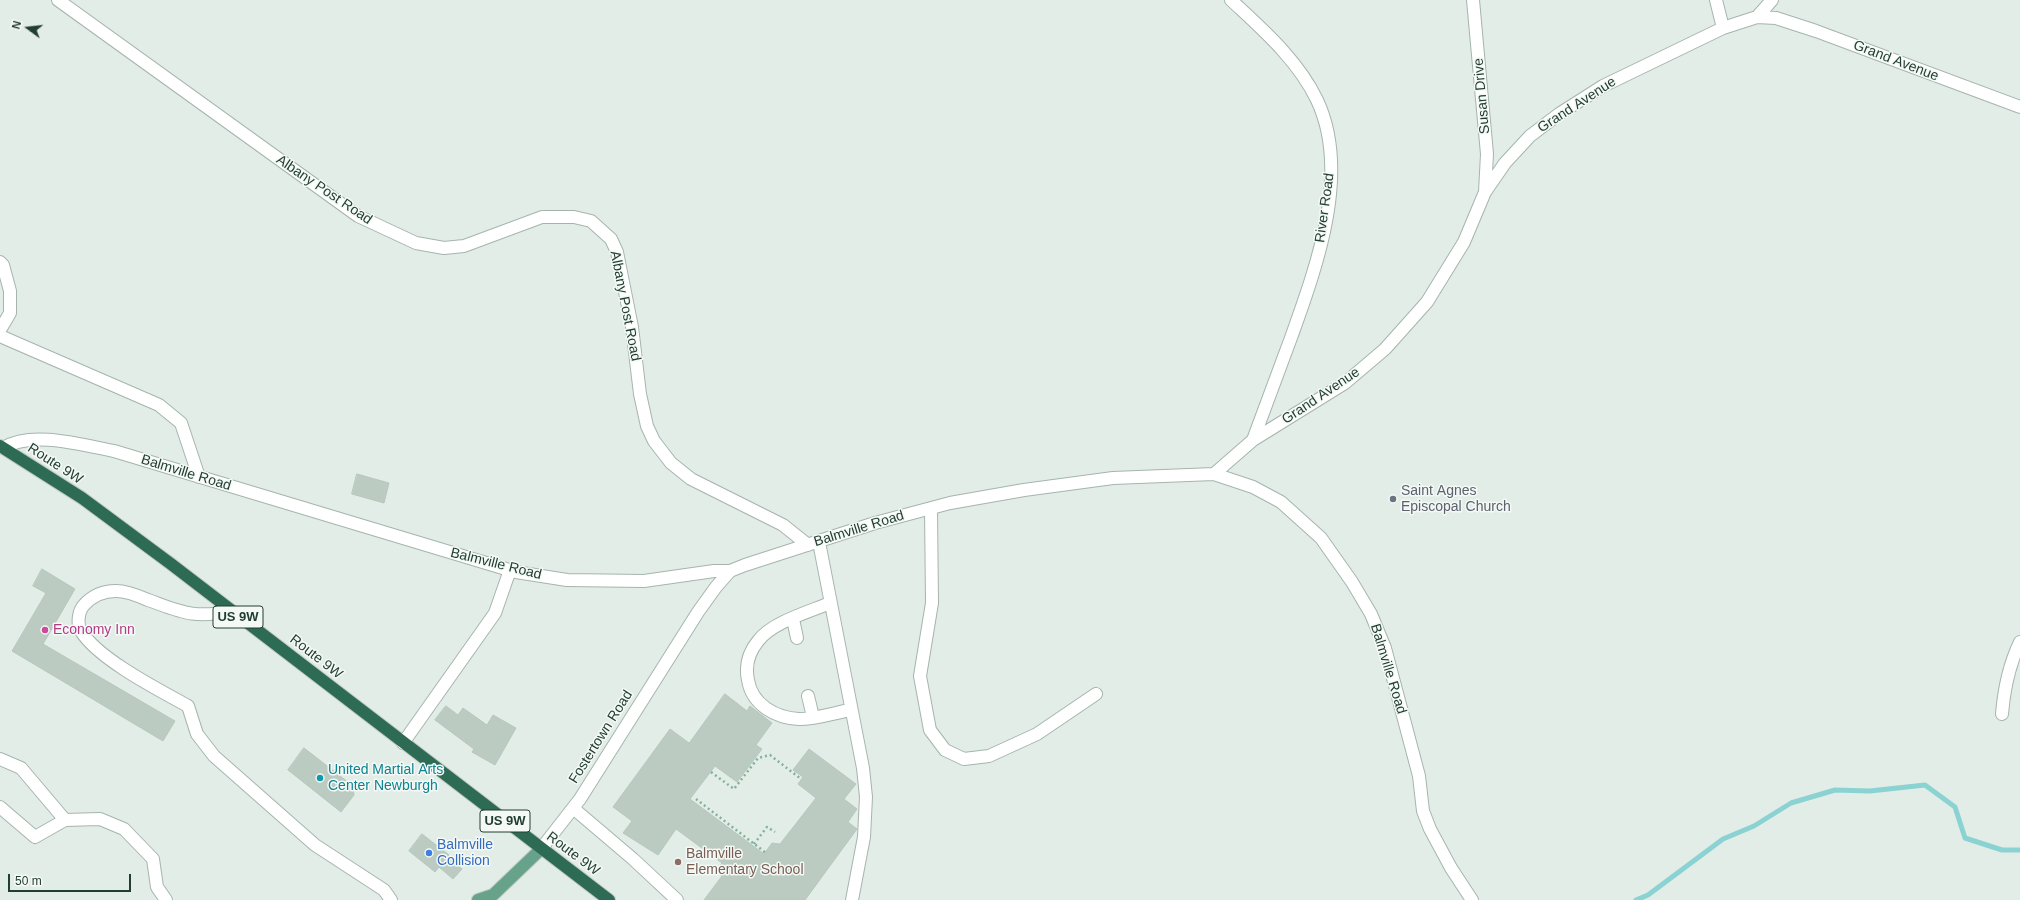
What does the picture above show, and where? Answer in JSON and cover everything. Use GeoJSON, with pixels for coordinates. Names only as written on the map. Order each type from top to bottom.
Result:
{"type":"FeatureCollection","features":[{"type":"Feature","properties":{"kind":"highway","name":"Route 9W"},"geometry":{"type":"LineString","coordinates":[[2,447],[82,498],[609,900]]}},
{"type":"Feature","properties":{"kind":"main road","name":"Fostertown Road"},"geometry":{"type":"LineString","coordinates":[[478,900],[496,897],[541,849]]}},
{"type":"Feature","properties":{"kind":"street","name":"Albany Post Road"},"geometry":{"type":"LineString","coordinates":[[58,0],[358,216],[416,243],[444,248],[464,246],[542,217],[574,217],[591,221],[611,239],[617,252],[632,327],[640,394],[647,426],[654,441],[671,463],[691,479],[783,525],[814,543]]}},
{"type":"Feature","properties":{"kind":"street","name":"River Road"},"geometry":{"type":"LineString","coordinates":[[1231,0],[1260,27],[1300,70],[1317,101],[1330,149],[1331,174],[1327,215],[1315,270],[1254,440]]}},
{"type":"Feature","properties":{"kind":"street","name":"Susan Drive"},"geometry":{"type":"LineString","coordinates":[[1473,0],[1487,154],[1485,192]]}},
{"type":"Feature","properties":{"kind":"street"},"geometry":{"type":"LineString","coordinates":[[1716,0],[1723,28]]}},
{"type":"Feature","properties":{"kind":"street"},"geometry":{"type":"LineString","coordinates":[[1757,17],[1772,0]]}},
{"type":"Feature","properties":{"kind":"street","name":"Grand Avenue"},"geometry":{"type":"LineString","coordinates":[[1214,474],[1254,440],[1345,383],[1385,349],[1427,302],[1464,242],[1485,192],[1505,163],[1530,136],[1559,114],[1603,86],[1723,28],[1757,17],[1776,18],[1816,31],[2020,107]]}},
{"type":"Feature","properties":{"kind":"street"},"geometry":{"type":"LineString","coordinates":[[0,262],[3,264],[10,291],[10,313],[0,330]]}},
{"type":"Feature","properties":{"kind":"street"},"geometry":{"type":"LineString","coordinates":[[0,336],[159,405],[181,423],[199,476]]}},
{"type":"Feature","properties":{"kind":"street","name":"Balmville Road"},"geometry":{"type":"LineString","coordinates":[[2,447],[13,442],[23,440],[73,443],[114,451],[510,570],[567,580],[644,581],[714,571],[730,571],[876,523],[931,508],[1024,490],[1106,479],[1214,474],[1253,487],[1289,508],[1320,538],[1356,589],[1371,614],[1385,648],[1419,776],[1422,811],[1430,829],[1472,900]]}},
{"type":"Feature","properties":{"kind":"street"},"geometry":{"type":"LineString","coordinates":[[931,508],[932,603],[920,676],[930,730],[945,750],[964,758],[989,756],[1037,734],[1096,694]]}},
{"type":"Feature","properties":{"kind":"street"},"geometry":{"type":"LineString","coordinates":[[814,543],[830,603],[850,710],[863,768],[866,797],[864,837],[852,900]]}},
{"type":"Feature","properties":{"kind":"street"},"geometry":{"type":"LineString","coordinates":[[403,743],[495,614],[510,570]]}},
{"type":"Feature","properties":{"kind":"street","name":"Fostertown Road"},"geometry":{"type":"LineString","coordinates":[[541,849],[573,808],[698,612],[716,586],[730,571]]}},
{"type":"Feature","properties":{"kind":"street"},"geometry":{"type":"LineString","coordinates":[[231,611],[208,616],[186,613],[117,590],[104,592],[91,598],[82,608],[79,619],[80,630],[92,644],[142,680],[188,706],[197,734],[214,756],[254,793],[315,845],[384,890],[391,900]]}},
{"type":"Feature","properties":{"kind":"street"},"geometry":{"type":"LineString","coordinates":[[830,603],[792,619],[758,640],[750,654],[746,671],[749,687],[757,700],[768,710],[781,716],[800,719],[850,710]]}},
{"type":"Feature","properties":{"kind":"street"},"geometry":{"type":"LineString","coordinates":[[792,619],[797,638]]}},
{"type":"Feature","properties":{"kind":"street"},"geometry":{"type":"LineString","coordinates":[[2002,714],[2004,691],[2014,654],[2020,642]]}},
{"type":"Feature","properties":{"kind":"street"},"geometry":{"type":"LineString","coordinates":[[808,696],[813,717]]}},
{"type":"Feature","properties":{"kind":"street"},"geometry":{"type":"LineString","coordinates":[[0,760],[21,768],[65,820]]}},
{"type":"Feature","properties":{"kind":"street"},"geometry":{"type":"LineString","coordinates":[[0,807],[34,837],[65,820],[100,819],[124,828],[153,859],[157,887],[166,900]]}},
{"type":"Feature","properties":{"kind":"street"},"geometry":{"type":"LineString","coordinates":[[573,808],[633,859],[677,900]]}},
{"type":"Feature","properties":{"kind":"path"},"geometry":{"type":"LineString","coordinates":[[711,772],[734,789],[758,758],[770,755],[801,780]]}},
{"type":"Feature","properties":{"kind":"path"},"geometry":{"type":"LineString","coordinates":[[696,799],[766,853]]}},
{"type":"Feature","properties":{"kind":"path"},"geometry":{"type":"LineString","coordinates":[[754,844],[767,827],[775,832]]}},
{"type":"Feature","properties":{"kind":"building"},"geometry":{"type":"Polygon","coordinates":[[[357,474],[389,483],[384,503],[352,494],[357,474]]]}},
{"type":"Feature","properties":{"kind":"building"},"geometry":{"type":"Polygon","coordinates":[[[42,569],[75,589],[43,644],[175,721],[163,741],[12,651],[46,593],[33,586],[42,569]]]}},
{"type":"Feature","properties":{"kind":"building","name":"Balmville Elementary School"},"geometry":{"type":"Polygon","coordinates":[[[725,694],[747,711],[750,706],[772,723],[756,745],[762,749],[737,782],[715,766],[690,799],[764,854],[772,843],[780,844],[816,798],[798,784],[803,777],[793,770],[809,749],[856,784],[844,799],[857,809],[848,822],[857,829],[805,900],[704,900],[722,876],[716,872],[722,863],[676,829],[658,855],[623,833],[632,821],[613,807],[670,729],[689,743],[725,694]]]}},
{"type":"Feature","properties":{"kind":"building"},"geometry":{"type":"Polygon","coordinates":[[[446,706],[458,715],[463,708],[487,725],[493,715],[516,728],[495,765],[472,752],[474,749],[435,720],[446,706]]]}},
{"type":"Feature","properties":{"kind":"building","name":"United Martial Arts Center Newburgh"},"geometry":{"type":"Polygon","coordinates":[[[304,748],[353,786],[354,795],[341,812],[288,770],[304,748]]]}},
{"type":"Feature","properties":{"kind":"building","name":"Balmville Collision"},"geometry":{"type":"Polygon","coordinates":[[[422,834],[449,855],[448,856],[462,869],[453,879],[439,867],[435,872],[409,851],[422,834]]]}},
{"type":"Feature","properties":{"kind":"waterway"},"geometry":{"type":"LineString","coordinates":[[1636,900],[1648,895],[1723,839],[1754,826],[1791,803],[1835,790],[1870,791],[1925,785],[1955,807],[1965,838],[2002,850],[2020,850]]}},
{"type":"Feature","properties":{"kind":"place","name":"Saint Agnes Episcopal Church"},"geometry":{"type":"Point","coordinates":[1393,499]}},
{"type":"Feature","properties":{"kind":"place","name":"Economy Inn"},"geometry":{"type":"Point","coordinates":[45,630]}},
{"type":"Feature","properties":{"kind":"place","name":"United Martial Arts Center Newburgh"},"geometry":{"type":"Point","coordinates":[320,778]}},
{"type":"Feature","properties":{"kind":"place","name":"Balmville Collision"},"geometry":{"type":"Point","coordinates":[429,853]}},
{"type":"Feature","properties":{"kind":"place","name":"Balmville Elementary School"},"geometry":{"type":"Point","coordinates":[678,862]}}]}
